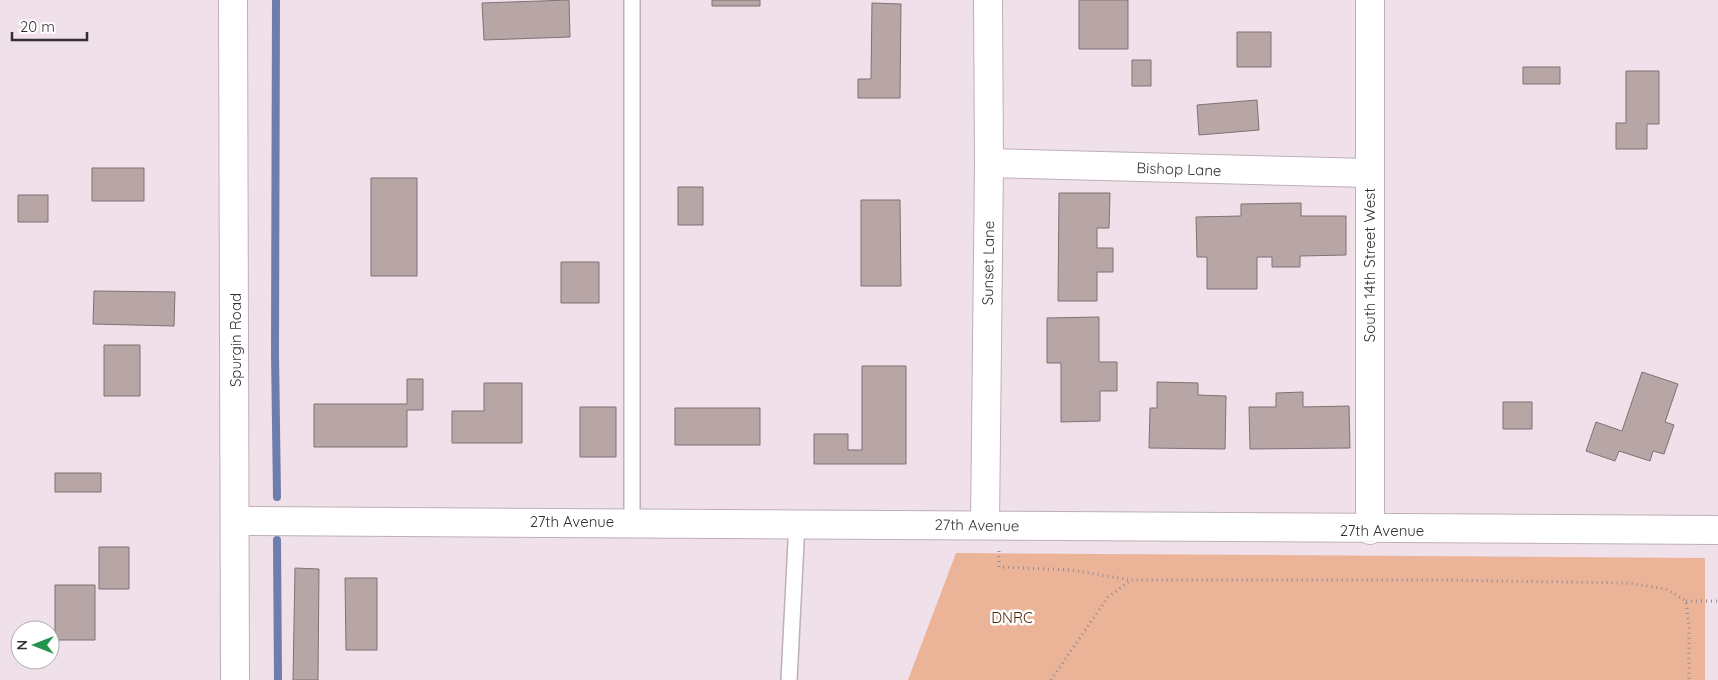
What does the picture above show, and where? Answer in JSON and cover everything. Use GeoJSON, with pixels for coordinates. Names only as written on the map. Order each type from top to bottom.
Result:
{"type":"FeatureCollection","features":[{"type":"Feature","properties":{"kind":"street","name":"Spurgin Road"},"geometry":{"type":"LineString","coordinates":[[233,0],[235,680]]}},
{"type":"Feature","properties":{"kind":"street","name":"Sunset Lane"},"geometry":{"type":"LineString","coordinates":[[988,0],[992,525]]}},
{"type":"Feature","properties":{"kind":"street","name":"South 14th Street West"},"geometry":{"type":"LineString","coordinates":[[1370,0],[1370,530]]}},
{"type":"Feature","properties":{"kind":"street","name":"Bishop Lane"},"geometry":{"type":"LineString","coordinates":[[989,164],[1369,173]]}},
{"type":"Feature","properties":{"kind":"street","name":"27th Avenue"},"geometry":{"type":"LineString","coordinates":[[236,521],[797,522],[1370,530],[1718,530]]}},
{"type":"Feature","properties":{"kind":"lane"},"geometry":{"type":"LineString","coordinates":[[632,0],[632,521]]}},
{"type":"Feature","properties":{"kind":"lane"},"geometry":{"type":"LineString","coordinates":[[789,680],[797,522]]}},
{"type":"Feature","properties":{"kind":"path"},"geometry":{"type":"LineString","coordinates":[[992,525],[999,567],[1070,570],[1131,580],[1439,580],[1629,583],[1666,589],[1686,601],[1718,601]]}},
{"type":"Feature","properties":{"kind":"path"},"geometry":{"type":"LineString","coordinates":[[1051,680],[1108,597],[1131,580]]}},
{"type":"Feature","properties":{"kind":"path"},"geometry":{"type":"LineString","coordinates":[[1686,601],[1689,628],[1689,680]]}},
{"type":"Feature","properties":{"kind":"green space","name":"DNRC"},"geometry":{"type":"Polygon","coordinates":[[[956,553],[1705,558],[1705,680],[908,680],[956,553]]]}},
{"type":"Feature","properties":{"kind":"building"},"geometry":{"type":"Polygon","coordinates":[[[569,0],[570,37],[484,40],[482,3],[569,0]]]}},
{"type":"Feature","properties":{"kind":"building"},"geometry":{"type":"Polygon","coordinates":[[[712,0],[760,0],[760,6],[712,6],[712,0]]]}},
{"type":"Feature","properties":{"kind":"building"},"geometry":{"type":"Polygon","coordinates":[[[1079,0],[1128,0],[1128,49],[1079,49],[1079,0]]]}},
{"type":"Feature","properties":{"kind":"building"},"geometry":{"type":"Polygon","coordinates":[[[872,3],[901,4],[900,98],[858,98],[858,79],[871,79],[872,3]]]}},
{"type":"Feature","properties":{"kind":"building"},"geometry":{"type":"Polygon","coordinates":[[[1237,32],[1271,32],[1271,67],[1237,67],[1237,32]]]}},
{"type":"Feature","properties":{"kind":"building"},"geometry":{"type":"Polygon","coordinates":[[[1132,60],[1151,60],[1151,86],[1132,86],[1132,60]]]}},
{"type":"Feature","properties":{"kind":"building"},"geometry":{"type":"Polygon","coordinates":[[[1523,67],[1560,67],[1560,84],[1523,84],[1523,67]]]}},
{"type":"Feature","properties":{"kind":"building"},"geometry":{"type":"Polygon","coordinates":[[[1626,71],[1659,71],[1659,124],[1647,124],[1647,149],[1616,149],[1616,123],[1626,123],[1626,71]]]}},
{"type":"Feature","properties":{"kind":"building"},"geometry":{"type":"Polygon","coordinates":[[[1257,100],[1259,130],[1199,135],[1197,105],[1257,100]]]}},
{"type":"Feature","properties":{"kind":"building"},"geometry":{"type":"Polygon","coordinates":[[[92,168],[144,168],[144,201],[92,201],[92,168]]]}},
{"type":"Feature","properties":{"kind":"building"},"geometry":{"type":"Polygon","coordinates":[[[371,178],[417,178],[417,276],[371,276],[371,178]]]}},
{"type":"Feature","properties":{"kind":"building"},"geometry":{"type":"Polygon","coordinates":[[[678,187],[703,187],[703,225],[678,225],[678,187]]]}},
{"type":"Feature","properties":{"kind":"building"},"geometry":{"type":"Polygon","coordinates":[[[1059,193],[1110,193],[1109,228],[1097,228],[1097,248],[1113,248],[1113,272],[1097,272],[1097,301],[1058,301],[1059,193]]]}},
{"type":"Feature","properties":{"kind":"building"},"geometry":{"type":"Polygon","coordinates":[[[18,195],[48,195],[48,222],[18,222],[18,195]]]}},
{"type":"Feature","properties":{"kind":"building"},"geometry":{"type":"Polygon","coordinates":[[[861,200],[900,200],[901,286],[861,286],[861,200]]]}},
{"type":"Feature","properties":{"kind":"building"},"geometry":{"type":"Polygon","coordinates":[[[1301,203],[1301,216],[1346,216],[1346,255],[1300,256],[1300,267],[1272,267],[1272,257],[1257,257],[1257,289],[1207,289],[1207,257],[1197,257],[1196,217],[1241,216],[1241,204],[1301,203]]]}},
{"type":"Feature","properties":{"kind":"building"},"geometry":{"type":"Polygon","coordinates":[[[561,262],[599,262],[599,303],[561,303],[561,262]]]}},
{"type":"Feature","properties":{"kind":"building"},"geometry":{"type":"Polygon","coordinates":[[[94,291],[175,292],[174,326],[93,324],[94,291]]]}},
{"type":"Feature","properties":{"kind":"building"},"geometry":{"type":"Polygon","coordinates":[[[1099,317],[1099,362],[1117,362],[1117,391],[1100,391],[1100,421],[1061,422],[1061,363],[1047,363],[1047,318],[1099,317]]]}},
{"type":"Feature","properties":{"kind":"building"},"geometry":{"type":"Polygon","coordinates":[[[104,345],[140,345],[140,396],[104,396],[104,345]]]}},
{"type":"Feature","properties":{"kind":"building"},"geometry":{"type":"Polygon","coordinates":[[[862,366],[906,366],[906,464],[814,464],[814,434],[848,434],[848,450],[862,450],[862,366]]]}},
{"type":"Feature","properties":{"kind":"building"},"geometry":{"type":"Polygon","coordinates":[[[1642,372],[1678,384],[1665,422],[1674,425],[1664,454],[1653,451],[1650,461],[1619,451],[1615,461],[1586,451],[1596,422],[1622,431],[1642,372]]]}},
{"type":"Feature","properties":{"kind":"building"},"geometry":{"type":"Polygon","coordinates":[[[407,379],[423,379],[423,410],[407,410],[407,447],[314,447],[314,404],[407,404],[407,379]]]}},
{"type":"Feature","properties":{"kind":"building"},"geometry":{"type":"Polygon","coordinates":[[[1157,382],[1198,383],[1198,395],[1226,396],[1225,449],[1149,448],[1150,408],[1157,408],[1157,382]]]}},
{"type":"Feature","properties":{"kind":"building"},"geometry":{"type":"Polygon","coordinates":[[[484,383],[522,383],[522,443],[452,443],[452,411],[484,411],[484,383]]]}},
{"type":"Feature","properties":{"kind":"building"},"geometry":{"type":"Polygon","coordinates":[[[1303,392],[1303,407],[1349,406],[1350,448],[1250,449],[1249,407],[1276,407],[1276,393],[1303,392]]]}},
{"type":"Feature","properties":{"kind":"building"},"geometry":{"type":"Polygon","coordinates":[[[1503,402],[1532,402],[1532,429],[1503,429],[1503,402]]]}},
{"type":"Feature","properties":{"kind":"building"},"geometry":{"type":"Polygon","coordinates":[[[580,407],[616,407],[616,457],[580,457],[580,407]]]}},
{"type":"Feature","properties":{"kind":"building"},"geometry":{"type":"Polygon","coordinates":[[[675,408],[760,408],[760,445],[675,445],[675,408]]]}},
{"type":"Feature","properties":{"kind":"building"},"geometry":{"type":"Polygon","coordinates":[[[55,473],[101,473],[101,492],[55,492],[55,473]]]}},
{"type":"Feature","properties":{"kind":"building"},"geometry":{"type":"Polygon","coordinates":[[[99,547],[129,547],[129,589],[99,589],[99,547]]]}},
{"type":"Feature","properties":{"kind":"building"},"geometry":{"type":"Polygon","coordinates":[[[295,568],[319,569],[318,680],[293,680],[295,568]]]}},
{"type":"Feature","properties":{"kind":"building"},"geometry":{"type":"Polygon","coordinates":[[[345,578],[377,578],[377,650],[346,650],[345,578]]]}},
{"type":"Feature","properties":{"kind":"building"},"geometry":{"type":"Polygon","coordinates":[[[55,585],[95,585],[95,640],[60,640],[60,620],[55,620],[55,585]]]}},
{"type":"Feature","properties":{"kind":"waterway"},"geometry":{"type":"LineString","coordinates":[[276,0],[275,353],[277,497]]}},
{"type":"Feature","properties":{"kind":"waterway"},"geometry":{"type":"LineString","coordinates":[[277,540],[278,680]]}}]}
